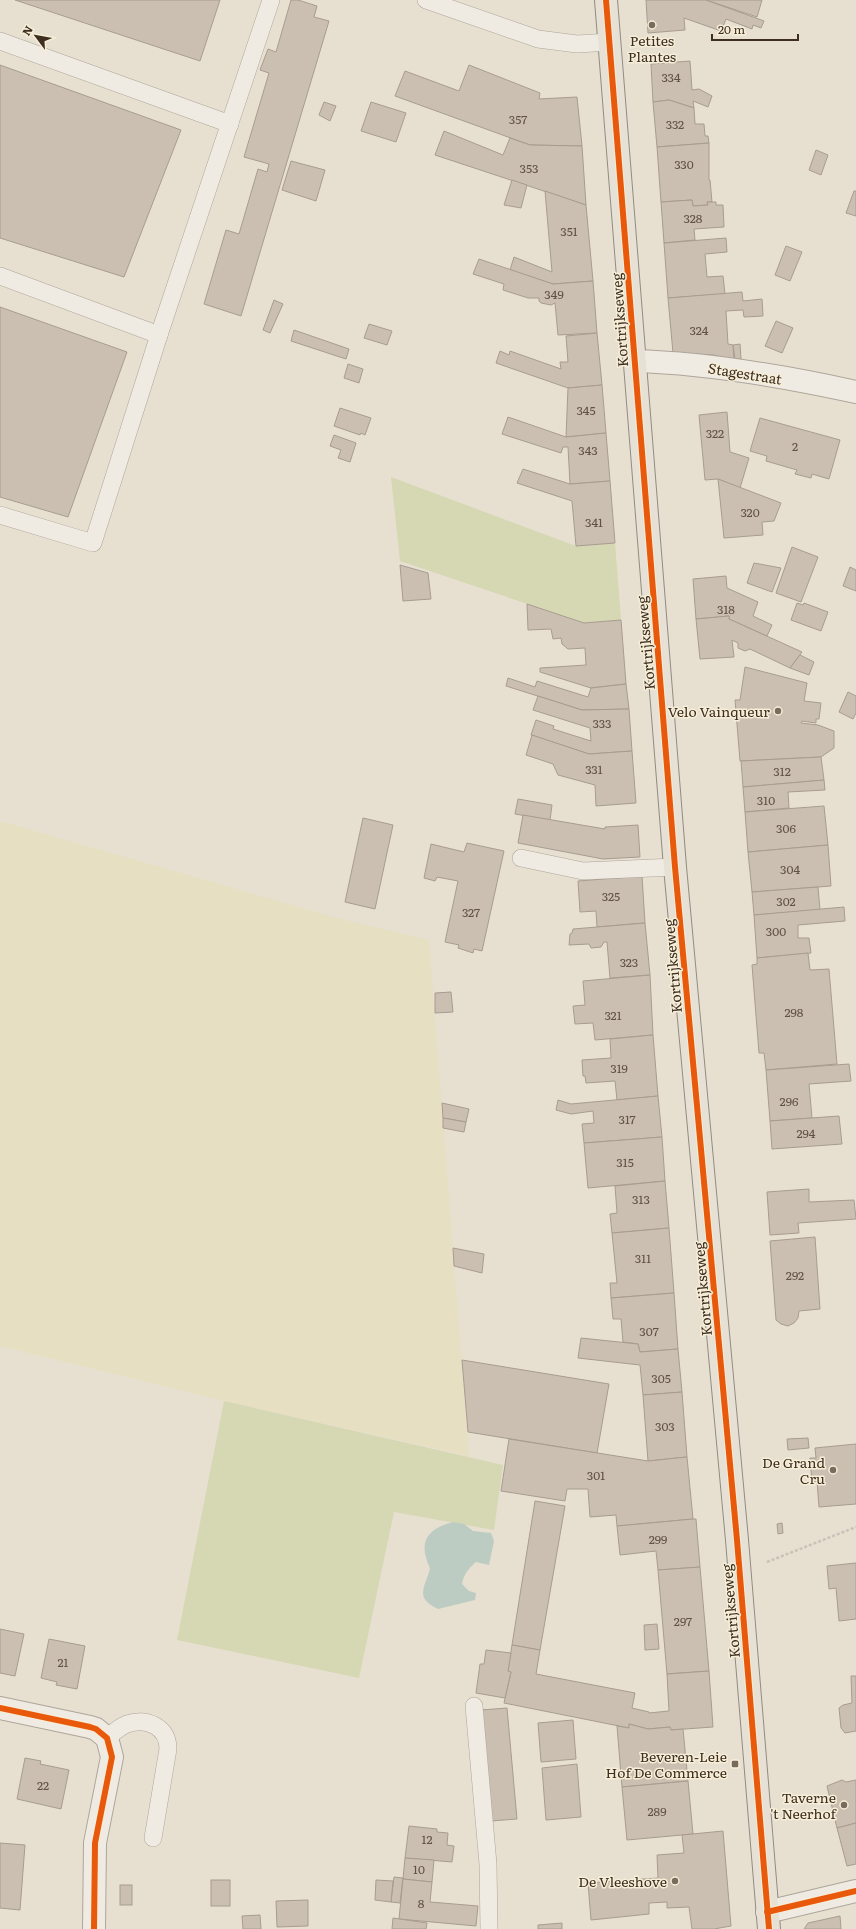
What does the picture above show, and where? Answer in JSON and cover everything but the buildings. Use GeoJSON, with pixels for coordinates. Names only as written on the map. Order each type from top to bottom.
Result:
{"type":"FeatureCollection","features":[{"type":"Feature","properties":{"kind":"main road","name":"Kortrijkseweg"},"geometry":{"type":"LineString","coordinates":[[606,0],[675,867],[737,1540],[768,1921]]}},
{"type":"Feature","properties":{"kind":"street","name":"Stagestraat"},"geometry":{"type":"LineString","coordinates":[[634,361],[667,362],[720,368],[856,392]]}},
{"type":"Feature","properties":{"kind":"street"},"geometry":{"type":"LineString","coordinates":[[0,1708],[84,1725],[96,1729],[107,1738],[112,1757],[95,1843],[94,1929]]}},
{"type":"Feature","properties":{"kind":"street"},"geometry":{"type":"LineString","coordinates":[[768,1921],[856,1891]]}},
{"type":"Feature","properties":{"kind":"lane"},"geometry":{"type":"LineString","coordinates":[[0,515],[93,543],[159,335],[271,0]]}},
{"type":"Feature","properties":{"kind":"lane"},"geometry":{"type":"LineString","coordinates":[[426,0],[538,39],[577,44],[610,42]]}},
{"type":"Feature","properties":{"kind":"lane"},"geometry":{"type":"LineString","coordinates":[[0,42],[230,124]]}},
{"type":"Feature","properties":{"kind":"lane"},"geometry":{"type":"LineString","coordinates":[[0,276],[159,335]]}},
{"type":"Feature","properties":{"kind":"lane"},"geometry":{"type":"LineString","coordinates":[[521,858],[583,871],[675,867]]}},
{"type":"Feature","properties":{"kind":"lane"},"geometry":{"type":"LineString","coordinates":[[474,1706],[488,1864],[489,1929]]}},
{"type":"Feature","properties":{"kind":"lane"},"geometry":{"type":"LineString","coordinates":[[107,1738],[120,1727],[139,1722],[155,1726],[166,1735],[168,1749],[153,1838]]}},
{"type":"Feature","properties":{"kind":"path"},"geometry":{"type":"LineString","coordinates":[[767,1562],[856,1527]]}},
{"type":"Feature","properties":{"kind":"shaded area"},"geometry":{"type":"Polygon","coordinates":[[[0,821],[341,919],[429,940],[469,1456],[224,1401],[0,1346],[0,821]]]}},
{"type":"Feature","properties":{"kind":"shaded area"},"geometry":{"type":"Polygon","coordinates":[[[453,1522],[464,1524],[473,1531],[491,1533],[494,1541],[489,1565],[476,1562],[467,1572],[463,1580],[462,1584],[469,1591],[476,1593],[475,1600],[438,1609],[430,1605],[423,1596],[424,1586],[430,1568],[426,1559],[425,1544],[427,1538],[436,1529],[453,1522]]]}},
{"type":"Feature","properties":{"kind":"green space"},"geometry":{"type":"Polygon","coordinates":[[[391,477],[576,546],[615,543],[621,620],[584,623],[400,561],[391,477]]]}},
{"type":"Feature","properties":{"kind":"green space"},"geometry":{"type":"Polygon","coordinates":[[[224,1401],[503,1465],[494,1530],[394,1512],[359,1678],[177,1640],[224,1401]]]}},
{"type":"Feature","properties":{"kind":"cycle path"},"geometry":{"type":"LineString","coordinates":[[606,0],[675,867],[737,1540],[769,1929]]}},
{"type":"Feature","properties":{"kind":"cycle path"},"geometry":{"type":"LineString","coordinates":[[0,1708],[90,1727],[96,1729],[107,1738],[112,1757],[95,1843],[94,1929]]}},
{"type":"Feature","properties":{"kind":"cycle path"},"geometry":{"type":"LineString","coordinates":[[767,1912],[856,1891]]}},
{"type":"Feature","properties":{"kind":"place","name":"Petites Plantes"},"geometry":{"type":"Point","coordinates":[652,25]}},
{"type":"Feature","properties":{"kind":"place","name":"Velo Vainqueur"},"geometry":{"type":"Point","coordinates":[778,711]}},
{"type":"Feature","properties":{"kind":"place","name":"De Grand Cru"},"geometry":{"type":"Point","coordinates":[833,1470]}},
{"type":"Feature","properties":{"kind":"place","name":"Beveren-Leie Hof De Commerce"},"geometry":{"type":"Point","coordinates":[735,1764]}},
{"type":"Feature","properties":{"kind":"place","name":"Taverne 't Neerhof"},"geometry":{"type":"Point","coordinates":[844,1805]}},
{"type":"Feature","properties":{"kind":"place","name":"De Vleeshove"},"geometry":{"type":"Point","coordinates":[675,1881]}}]}
